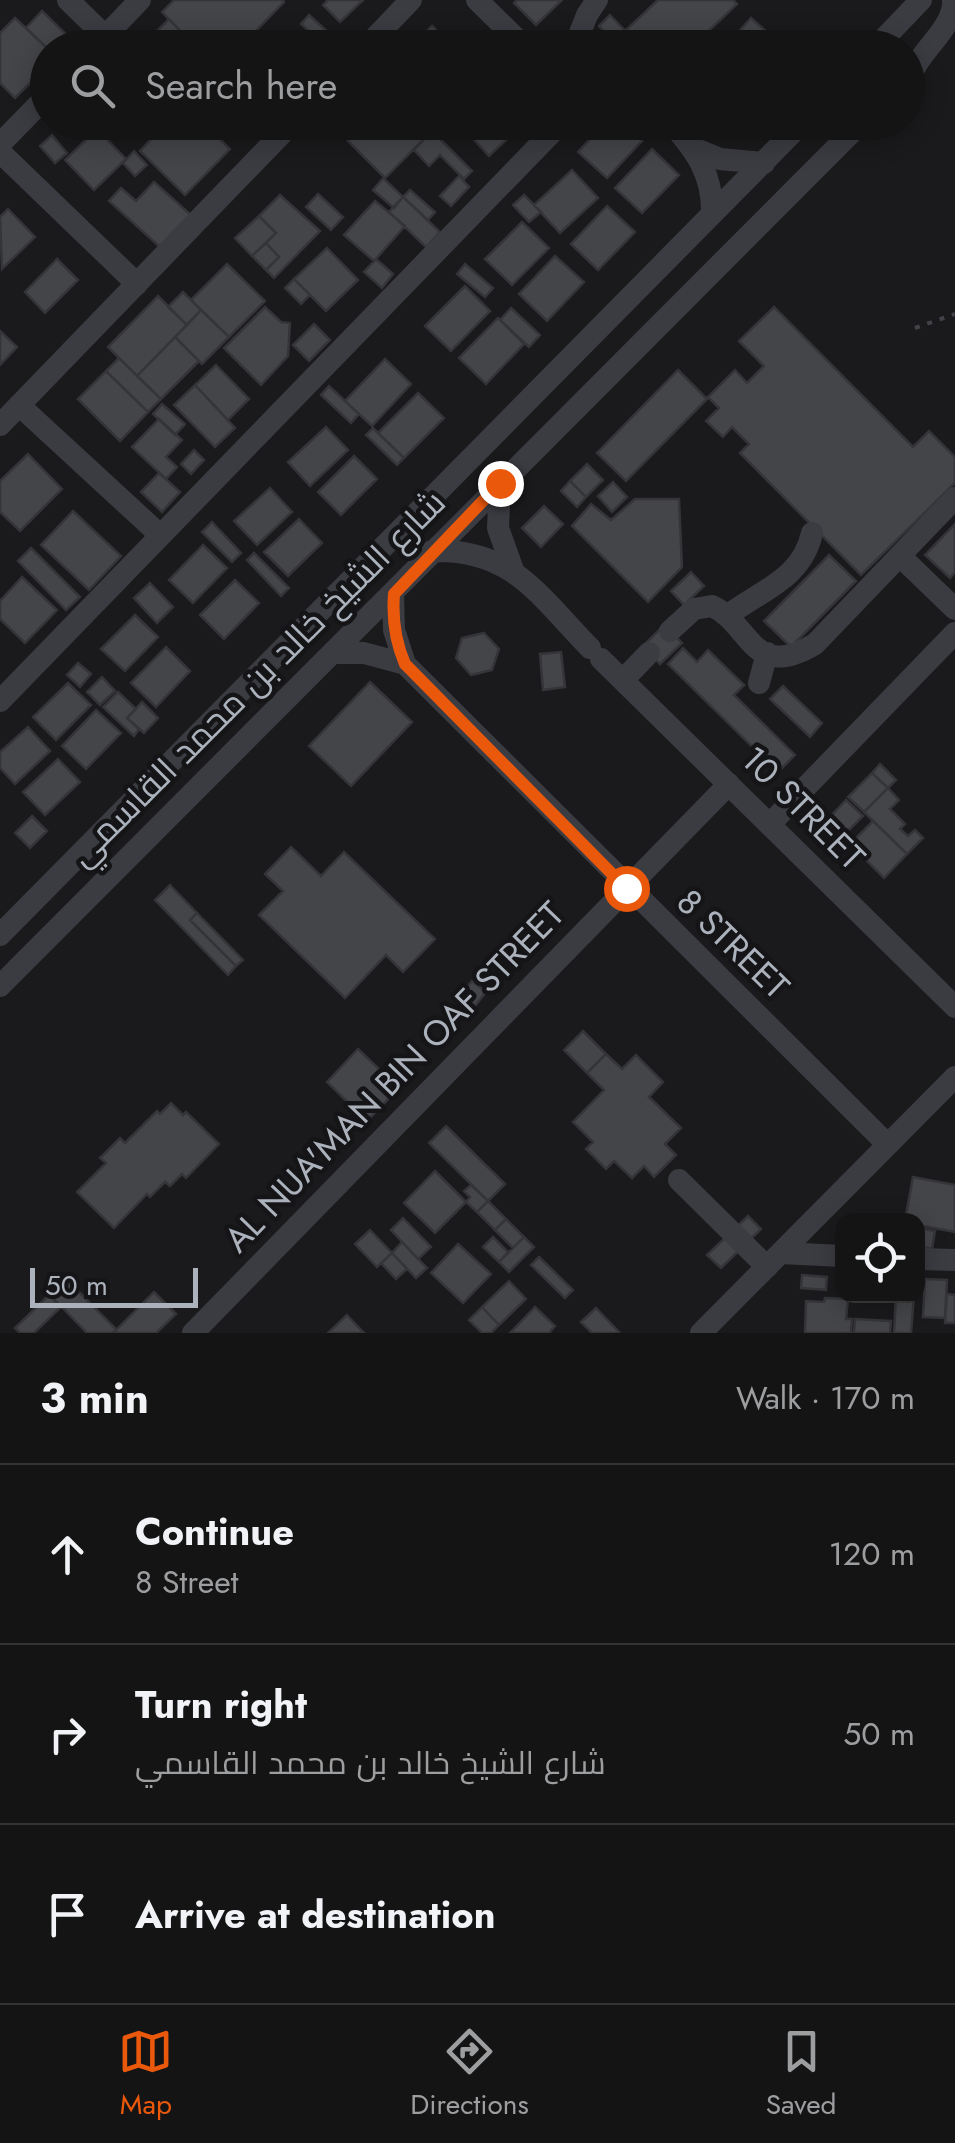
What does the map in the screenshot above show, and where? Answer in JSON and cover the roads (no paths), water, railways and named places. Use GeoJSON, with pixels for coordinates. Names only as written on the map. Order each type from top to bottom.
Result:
{"type":"FeatureCollection","features":[{"type":"Feature","properties":{"kind":"street"},"geometry":{"type":"LineString","coordinates":[[68,0],[91,30]]}},
{"type":"Feature","properties":{"kind":"street"},"geometry":{"type":"LineString","coordinates":[[111,30],[140,0]]}},
{"type":"Feature","properties":{"kind":"street"},"geometry":{"type":"LineString","coordinates":[[382,30],[411,0]]}},
{"type":"Feature","properties":{"kind":"street"},"geometry":{"type":"LineString","coordinates":[[476,0],[507,30]]}},
{"type":"Feature","properties":{"kind":"street"},"geometry":{"type":"LineString","coordinates":[[581,30],[597,0]]}},
{"type":"Feature","properties":{"kind":"street"},"geometry":{"type":"LineString","coordinates":[[892,30],[921,0]]}},
{"type":"Feature","properties":{"kind":"street"},"geometry":{"type":"LineString","coordinates":[[925,51],[953,18],[953,0]]}},
{"type":"Feature","properties":{"kind":"street"},"geometry":{"type":"LineString","coordinates":[[925,59],[955,28]]}},
{"type":"Feature","properties":{"kind":"street"},"geometry":{"type":"LineString","coordinates":[[30,116],[0,148],[137,284]]}},
{"type":"Feature","properties":{"kind":"street"},"geometry":{"type":"LineString","coordinates":[[0,424],[276,140]]}},
{"type":"Feature","properties":{"kind":"street"},"geometry":{"type":"LineString","coordinates":[[0,701],[544,140]]}},
{"type":"Feature","properties":{"kind":"street"},"geometry":{"type":"LineString","coordinates":[[687,140],[707,172],[712,214]]}},
{"type":"Feature","properties":{"kind":"street","name":"شارع الشيخ خالد بن محمد القاسمي"},"geometry":{"type":"LineString","coordinates":[[0,935],[786,140]]}},
{"type":"Feature","properties":{"kind":"street","name":"شارع الشيخ خالد بن محمد القاسمي"},"geometry":{"type":"LineString","coordinates":[[0,986],[844,140]]}},
{"type":"Feature","properties":{"kind":"street"},"geometry":{"type":"LineString","coordinates":[[694,148],[720,159],[764,163]]}},
{"type":"Feature","properties":{"kind":"street"},"geometry":{"type":"LineString","coordinates":[[19,404],[160,535]]}},
{"type":"Feature","properties":{"kind":"street","name":"10 STREET"},"geometry":{"type":"LineString","coordinates":[[500,483],[498,528],[513,570]]}},
{"type":"Feature","properties":{"kind":"street"},"geometry":{"type":"LineString","coordinates":[[670,632],[694,609],[712,606],[746,640],[767,654],[792,654],[815,644],[955,498]]}},
{"type":"Feature","properties":{"kind":"street"},"geometry":{"type":"LineString","coordinates":[[726,616],[794,572],[803,560],[812,532]]}},
{"type":"Feature","properties":{"kind":"street","name":"10 STREET"},"geometry":{"type":"LineString","coordinates":[[432,551],[474,553],[513,570],[955,1007]]}},
{"type":"Feature","properties":{"kind":"street"},"geometry":{"type":"LineString","coordinates":[[900,556],[955,609]]}},
{"type":"Feature","properties":{"kind":"street"},"geometry":{"type":"LineString","coordinates":[[394,594],[394,630],[405,664]]}},
{"type":"Feature","properties":{"kind":"street"},"geometry":{"type":"LineString","coordinates":[[770,824],[955,633]]}},
{"type":"Feature","properties":{"kind":"street"},"geometry":{"type":"LineString","coordinates":[[335,653],[364,653],[405,664]]}},
{"type":"Feature","properties":{"kind":"street"},"geometry":{"type":"LineString","coordinates":[[622,680],[649,653]]}},
{"type":"Feature","properties":{"kind":"street"},"geometry":{"type":"LineString","coordinates":[[759,683],[767,654]]}},
{"type":"Feature","properties":{"kind":"street","name":"8 STREET"},"geometry":{"type":"LineString","coordinates":[[405,664],[626,888],[888,1144]]}},
{"type":"Feature","properties":{"kind":"street","name":"AL NUA'MAN BIN OAF STREET"},"geometry":{"type":"LineString","coordinates":[[193,1333],[729,784]]}},
{"type":"Feature","properties":{"kind":"street"},"geometry":{"type":"LineString","coordinates":[[701,1333],[955,1076]]}},
{"type":"Feature","properties":{"kind":"street"},"geometry":{"type":"LineString","coordinates":[[680,1180],[774,1260],[835,1256]]}},
{"type":"Feature","properties":{"kind":"street"},"geometry":{"type":"LineString","coordinates":[[925,1259],[955,1260]]}}]}
